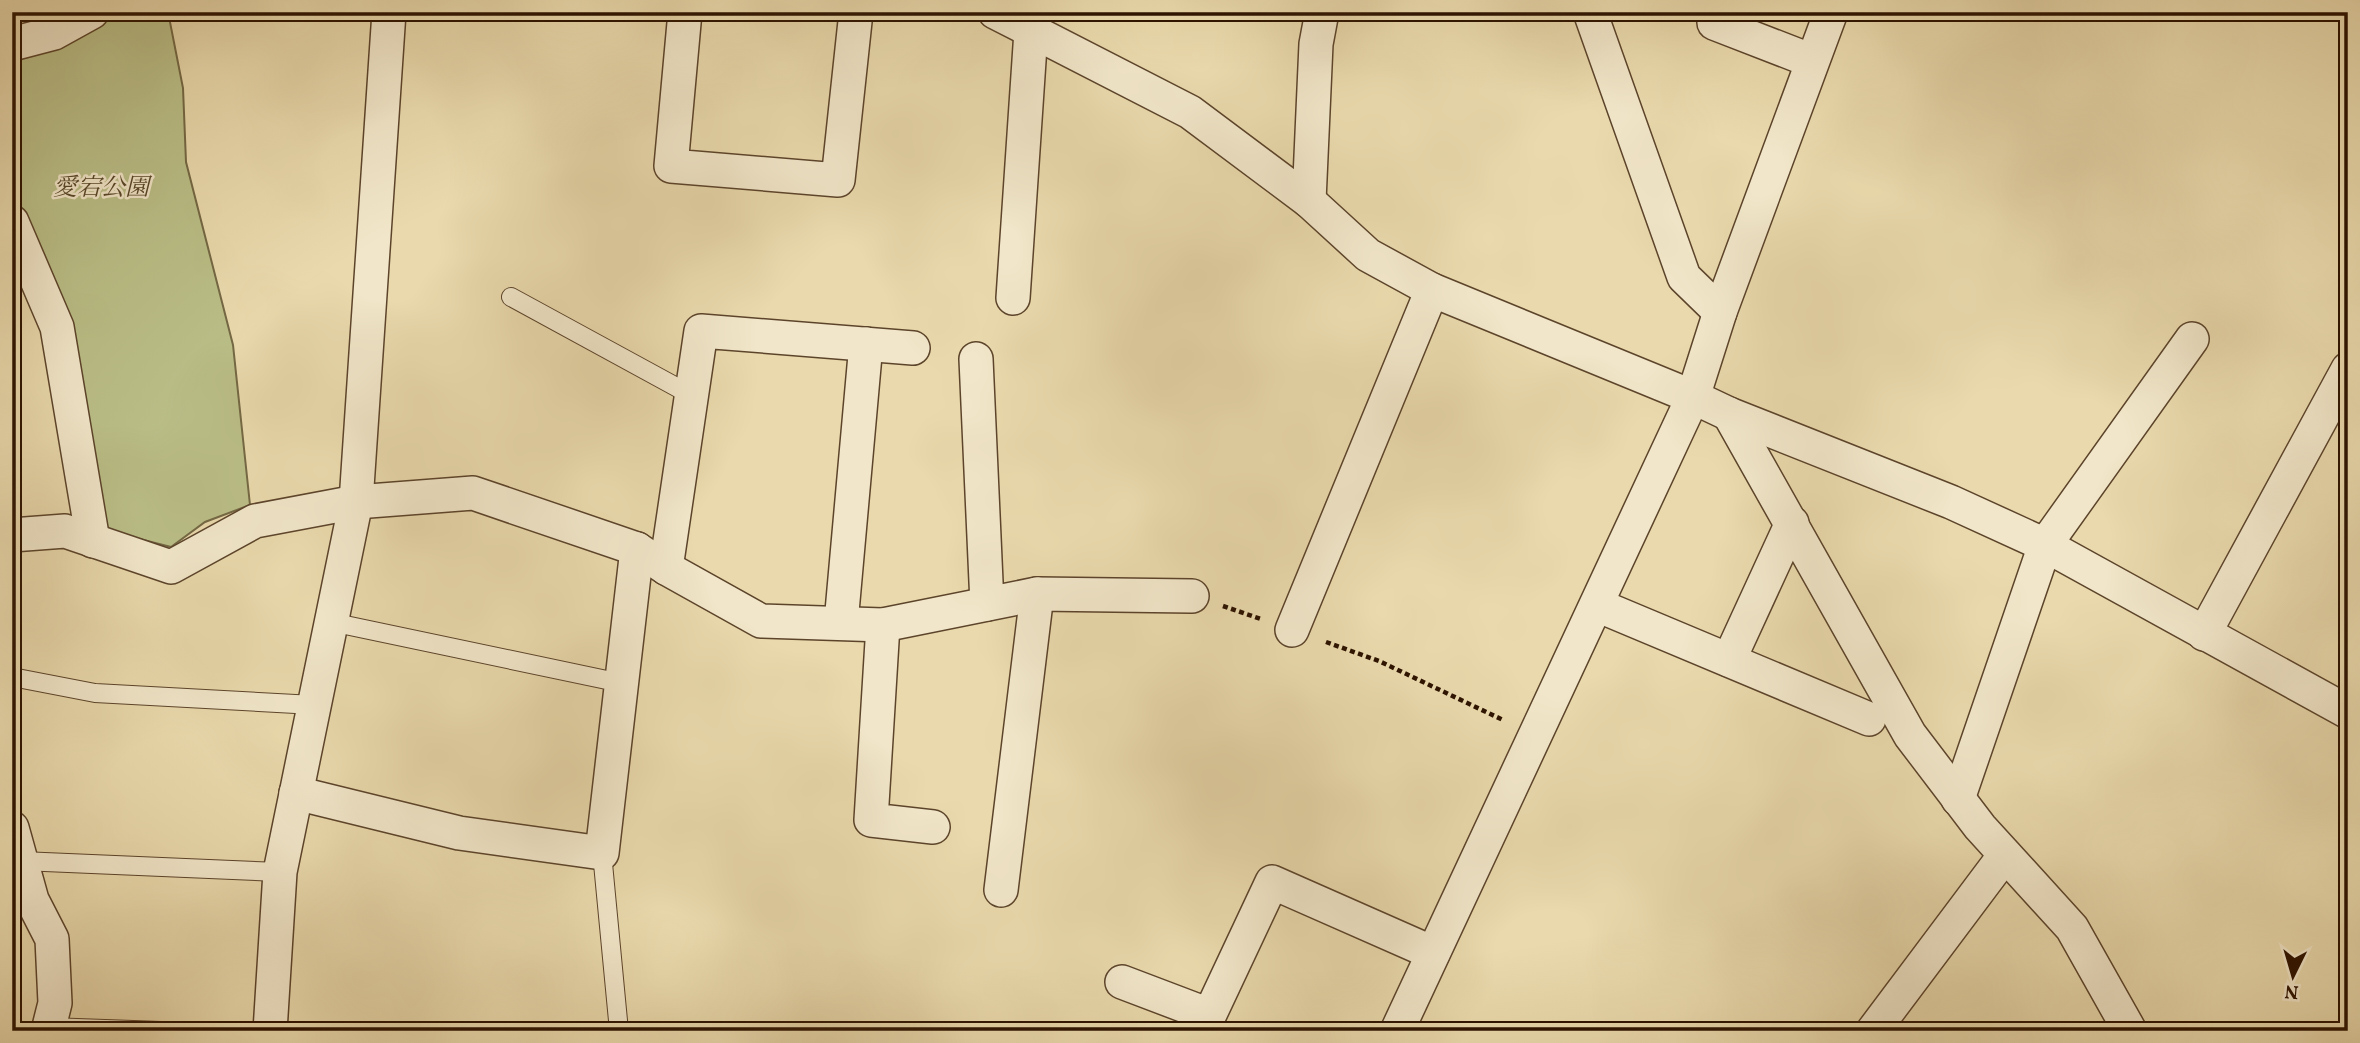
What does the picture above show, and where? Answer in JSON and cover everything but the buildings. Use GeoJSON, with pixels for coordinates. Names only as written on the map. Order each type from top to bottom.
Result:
{"type":"FeatureCollection","features":[{"type":"Feature","properties":{"kind":"street"},"geometry":{"type":"LineString","coordinates":[[12,44],[54,33],[92,12]]}},
{"type":"Feature","properties":{"kind":"street"},"geometry":{"type":"LineString","coordinates":[[270,1031],[280,872],[356,502],[389,12]]}},
{"type":"Feature","properties":{"kind":"street"},"geometry":{"type":"LineString","coordinates":[[685,12],[671,166],[838,180],[856,12]]}},
{"type":"Feature","properties":{"kind":"street"},"geometry":{"type":"LineString","coordinates":[[995,12],[1190,113],[1308,201],[1368,255],[1432,290],[1729,414],[1951,502],[2045,545],[2348,712]]}},
{"type":"Feature","properties":{"kind":"street"},"geometry":{"type":"LineString","coordinates":[[1308,201],[1316,44],[1322,12]]}},
{"type":"Feature","properties":{"kind":"street"},"geometry":{"type":"LineString","coordinates":[[1590,12],[1684,277],[1720,312]]}},
{"type":"Feature","properties":{"kind":"street"},"geometry":{"type":"LineString","coordinates":[[1714,12],[1714,23],[1812,61]]}},
{"type":"Feature","properties":{"kind":"street"},"geometry":{"type":"LineString","coordinates":[[1397,1031],[1693,397],[1720,312],[1831,12]]}},
{"type":"Feature","properties":{"kind":"street"},"geometry":{"type":"LineString","coordinates":[[1013,298],[1031,31]]}},
{"type":"Feature","properties":{"kind":"street"},"geometry":{"type":"LineString","coordinates":[[12,222],[57,327],[93,541]]}},
{"type":"Feature","properties":{"kind":"street"},"geometry":{"type":"LineString","coordinates":[[1292,630],[1432,290]]}},
{"type":"Feature","properties":{"kind":"street"},"geometry":{"type":"LineString","coordinates":[[666,568],[701,331],[914,348]]}},
{"type":"Feature","properties":{"kind":"street"},"geometry":{"type":"LineString","coordinates":[[1958,799],[2045,545],[2192,339]]}},
{"type":"Feature","properties":{"kind":"street"},"geometry":{"type":"LineString","coordinates":[[841,623],[866,344]]}},
{"type":"Feature","properties":{"kind":"street"},"geometry":{"type":"LineString","coordinates":[[975,359],[987,604]]}},
{"type":"Feature","properties":{"kind":"street"},"geometry":{"type":"LineString","coordinates":[[2203,634],[2348,369]]}},
{"type":"Feature","properties":{"kind":"street"},"geometry":{"type":"LineString","coordinates":[[1729,414],[1910,735],[1980,827],[2072,928],[2130,1031]]}},
{"type":"Feature","properties":{"kind":"street"},"geometry":{"type":"LineString","coordinates":[[12,535],[65,531],[171,567],[255,520],[356,502],[473,493],[637,549],[761,621],[883,625],[1037,594],[1192,596]]}},
{"type":"Feature","properties":{"kind":"street"},"geometry":{"type":"LineString","coordinates":[[1729,660],[1792,523]]}},
{"type":"Feature","properties":{"kind":"street"},"geometry":{"type":"LineString","coordinates":[[296,793],[459,833],[602,853],[637,549]]}},
{"type":"Feature","properties":{"kind":"street"},"geometry":{"type":"LineString","coordinates":[[1001,890],[1037,594]]}},
{"type":"Feature","properties":{"kind":"street"},"geometry":{"type":"LineString","coordinates":[[1597,605],[1869,719]]}},
{"type":"Feature","properties":{"kind":"street"},"geometry":{"type":"LineString","coordinates":[[883,625],[871,820],[933,827]]}},
{"type":"Feature","properties":{"kind":"street"},"geometry":{"type":"LineString","coordinates":[[12,828],[32,900],[52,939],[55,1003],[48,1029]]}},
{"type":"Feature","properties":{"kind":"street"},"geometry":{"type":"LineString","coordinates":[[1873,1031],[2005,855]]}},
{"type":"Feature","properties":{"kind":"street"},"geometry":{"type":"LineString","coordinates":[[1122,982],[1205,1023],[1272,882],[1433,953]]}},
{"type":"Feature","properties":{"kind":"lane"},"geometry":{"type":"LineString","coordinates":[[511,297],[691,395]]}},
{"type":"Feature","properties":{"kind":"lane"},"geometry":{"type":"LineString","coordinates":[[331,622],[621,683]]}},
{"type":"Feature","properties":{"kind":"lane"},"geometry":{"type":"LineString","coordinates":[[12,677],[95,693],[314,705]]}},
{"type":"Feature","properties":{"kind":"lane"},"geometry":{"type":"LineString","coordinates":[[602,853],[619,1031]]}},
{"type":"Feature","properties":{"kind":"lane"},"geometry":{"type":"LineString","coordinates":[[22,861],[280,872]]}},
{"type":"Feature","properties":{"kind":"lane"},"geometry":{"type":"LineString","coordinates":[[48,1029],[161,1031]]}},
{"type":"Feature","properties":{"kind":"path"},"geometry":{"type":"LineString","coordinates":[[1192,596],[1379,661],[1536,736]]}},
{"type":"Feature","properties":{"kind":"green space","name":"愛宕公園"},"geometry":{"type":"Polygon","coordinates":[[[109,12],[168,12],[183,88],[186,162],[233,345],[250,505],[205,522],[171,547],[100,529],[12,207],[12,54],[58,41],[109,12]]]}}]}
